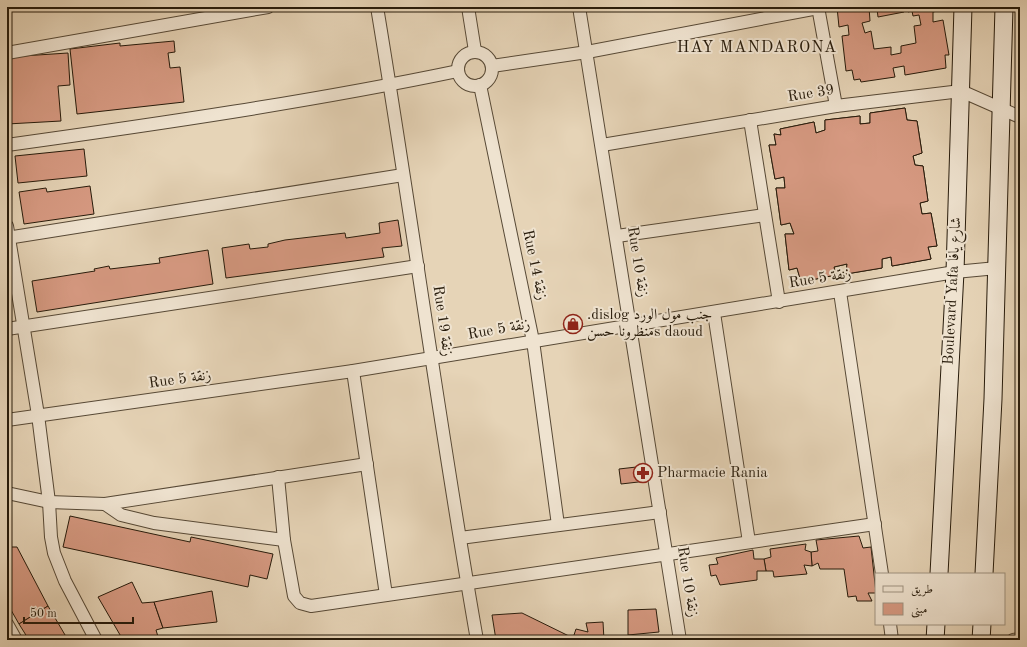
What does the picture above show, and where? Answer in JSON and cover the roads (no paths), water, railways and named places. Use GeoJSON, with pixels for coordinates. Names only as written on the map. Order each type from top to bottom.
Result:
{"type":"FeatureCollection","features":[{"type":"Feature","properties":{"kind":"street"},"geometry":{"type":"LineString","coordinates":[[7,53],[268,7]]}},
{"type":"Feature","properties":{"kind":"street","name":"Rue 19 زنقة"},"geometry":{"type":"LineString","coordinates":[[377,7],[431,358],[477,640]]}},
{"type":"Feature","properties":{"kind":"street"},"geometry":{"type":"LineString","coordinates":[[468,7],[475,51]]}},
{"type":"Feature","properties":{"kind":"street","name":"Rue 10 زنقة"},"geometry":{"type":"LineString","coordinates":[[579,7],[680,640]]}},
{"type":"Feature","properties":{"kind":"street","name":"Boulevard Yafa شارع يافا"},"geometry":{"type":"LineString","coordinates":[[939,573],[955,272],[963,7]]}},
{"type":"Feature","properties":{"kind":"street"},"geometry":{"type":"LineString","coordinates":[[984,573],[997,268],[1004,7]]}},
{"type":"Feature","properties":{"kind":"street"},"geometry":{"type":"LineString","coordinates":[[492,66],[587,52],[818,8],[836,106]]}},
{"type":"Feature","properties":{"kind":"street"},"geometry":{"type":"LineString","coordinates":[[475,51],[488,57],[492,66],[488,80],[480,85],[466,84],[459,76],[457,66],[461,57],[475,51]]}},
{"type":"Feature","properties":{"kind":"street"},"geometry":{"type":"LineString","coordinates":[[7,145],[151,125],[390,85],[458,72]]}},
{"type":"Feature","properties":{"kind":"street","name":"Rue 14 زنقة"},"geometry":{"type":"LineString","coordinates":[[480,85],[534,341],[558,525]]}},
{"type":"Feature","properties":{"kind":"street","name":"Rue 39"},"geometry":{"type":"LineString","coordinates":[[602,145],[836,106],[961,91],[1020,117]]}},
{"type":"Feature","properties":{"kind":"street"},"geometry":{"type":"LineString","coordinates":[[750,120],[779,302]]}},
{"type":"Feature","properties":{"kind":"street"},"geometry":{"type":"LineString","coordinates":[[96,640],[65,582],[54,553],[38,415],[8,234],[403,175]]}},
{"type":"Feature","properties":{"kind":"street"},"geometry":{"type":"LineString","coordinates":[[616,236],[765,215]]}},
{"type":"Feature","properties":{"kind":"street"},"geometry":{"type":"LineString","coordinates":[[7,329],[418,266]]}},
{"type":"Feature","properties":{"kind":"street","name":"Rue 5 زنقة"},"geometry":{"type":"LineString","coordinates":[[7,420],[353,371],[630,325],[714,313],[955,272],[997,268]]}},
{"type":"Feature","properties":{"kind":"street"},"geometry":{"type":"LineString","coordinates":[[840,292],[882,573]]}},
{"type":"Feature","properties":{"kind":"street"},"geometry":{"type":"LineString","coordinates":[[714,313],[749,542]]}},
{"type":"Feature","properties":{"kind":"street"},"geometry":{"type":"LineString","coordinates":[[353,371],[386,595]]}},
{"type":"Feature","properties":{"kind":"street"},"geometry":{"type":"LineString","coordinates":[[7,493],[49,502],[106,504],[367,464]]}},
{"type":"Feature","properties":{"kind":"street"},"geometry":{"type":"LineString","coordinates":[[278,477],[284,540],[294,596],[300,603],[311,606],[467,582],[875,524]]}},
{"type":"Feature","properties":{"kind":"street"},"geometry":{"type":"LineString","coordinates":[[106,504],[121,515],[154,523],[284,540]]}},
{"type":"Feature","properties":{"kind":"street"},"geometry":{"type":"LineString","coordinates":[[460,538],[660,512]]}},
{"type":"Feature","properties":{"kind":"street"},"geometry":{"type":"LineString","coordinates":[[7,624],[16,640]]}},
{"type":"Feature","properties":{"kind":"street"},"geometry":{"type":"LineString","coordinates":[[890,625],[892,640]]}},
{"type":"Feature","properties":{"kind":"street"},"geometry":{"type":"LineString","coordinates":[[936,625],[936,640]]}},
{"type":"Feature","properties":{"kind":"street"},"geometry":{"type":"LineString","coordinates":[[981,640],[982,625]]}},
{"type":"Feature","properties":{"kind":"street"},"geometry":{"type":"LineString","coordinates":[[1013,640],[1020,639]]}},
{"type":"Feature","properties":{"kind":"place","name":".dislog جنب مول الورد منظرونا حسنs daoud"},"geometry":{"type":"Point","coordinates":[573,324]}},
{"type":"Feature","properties":{"kind":"place","name":"Pharmacie Rania"},"geometry":{"type":"Point","coordinates":[643,473]}},
{"type":"Feature","properties":{"kind":"district","name":"HAY MANDARONA"},"geometry":{"type":"Point","coordinates":[757,48]}}]}
